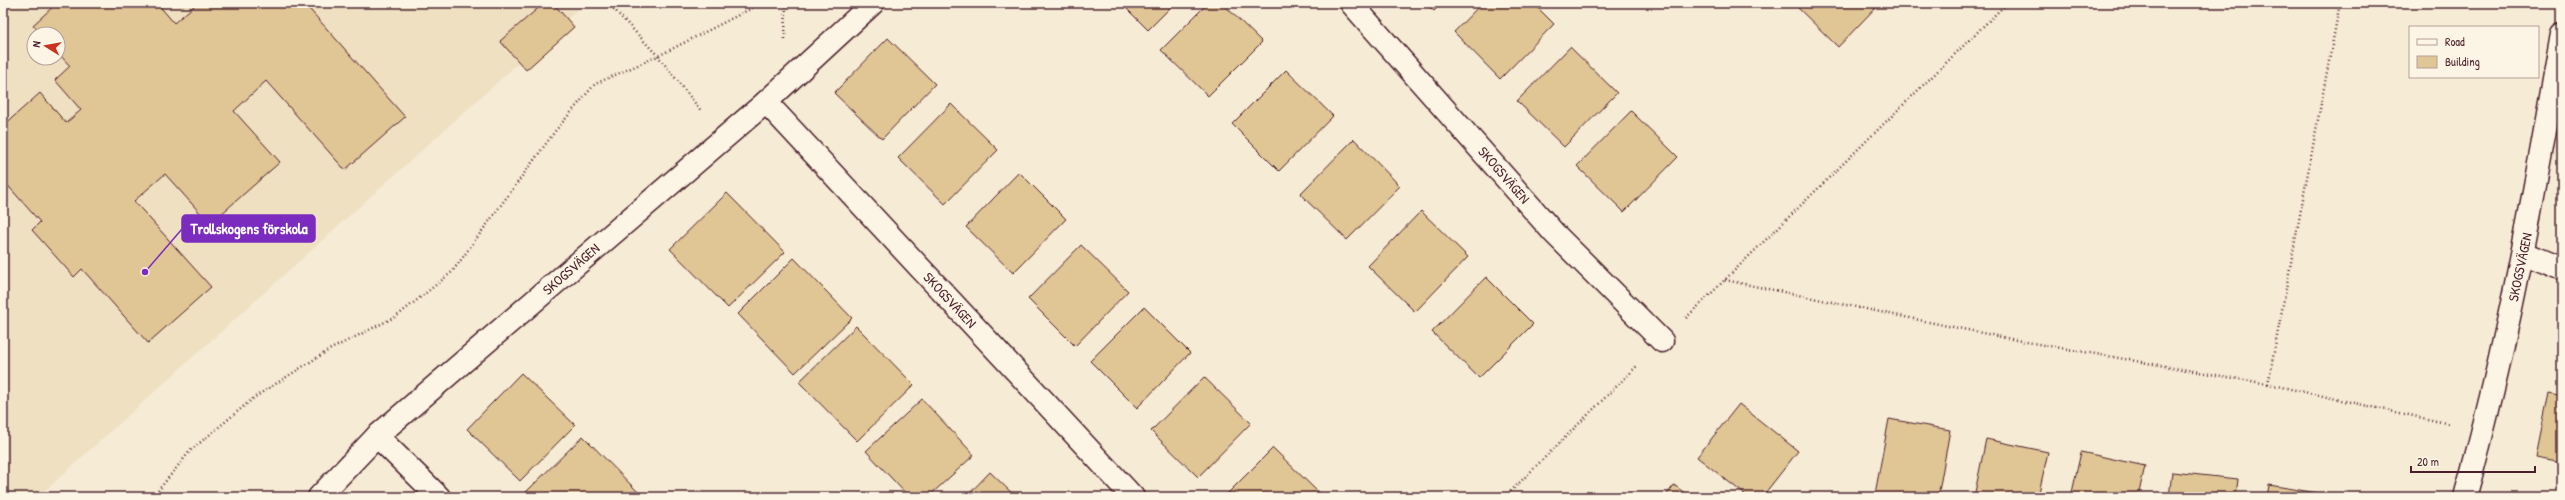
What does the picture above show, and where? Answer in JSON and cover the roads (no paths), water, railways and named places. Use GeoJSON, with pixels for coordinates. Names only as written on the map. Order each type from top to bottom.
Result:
{"type":"FeatureCollection","features":[{"type":"Feature","properties":{"kind":"street","name":"SKOGSVÄGEN"},"geometry":{"type":"LineString","coordinates":[[319,497],[377,436],[724,139],[873,3]]}},
{"type":"Feature","properties":{"kind":"street","name":"SKOGSVÄGEN"},"geometry":{"type":"LineString","coordinates":[[1351,3],[1554,233],[1662,342]]}},
{"type":"Feature","properties":{"kind":"street","name":"SKOGSVÄGEN"},"geometry":{"type":"LineString","coordinates":[[2465,497],[2484,431],[2523,253],[2562,34]]}},
{"type":"Feature","properties":{"kind":"street","name":"SKOGSVÄGEN"},"geometry":{"type":"LineString","coordinates":[[766,102],[1133,497]]}},
{"type":"Feature","properties":{"kind":"street"},"geometry":{"type":"LineString","coordinates":[[2523,253],[2562,269]]}},
{"type":"Feature","properties":{"kind":"street"},"geometry":{"type":"LineString","coordinates":[[377,436],[438,497]]}},
{"type":"Feature","properties":{"kind":"place","name":"Trollskogens förskola"},"geometry":{"type":"Point","coordinates":[145,272]}}]}
